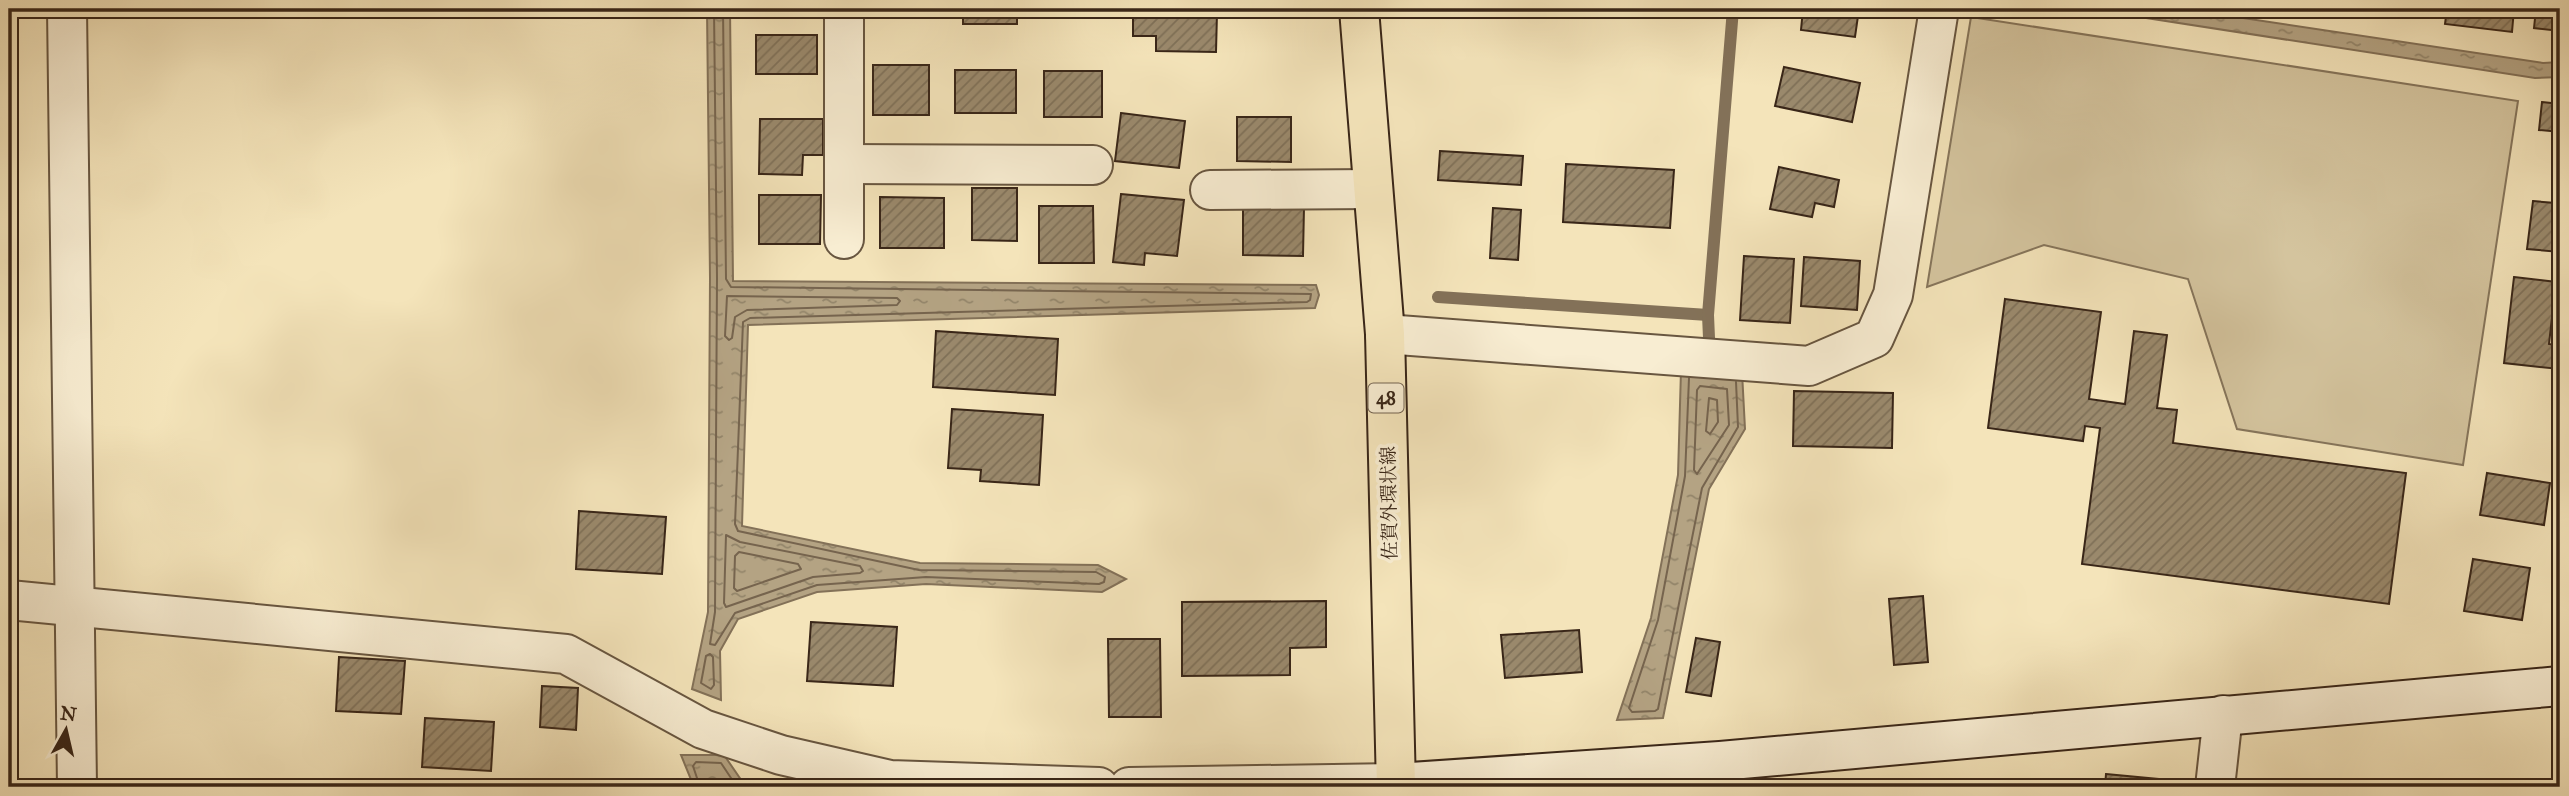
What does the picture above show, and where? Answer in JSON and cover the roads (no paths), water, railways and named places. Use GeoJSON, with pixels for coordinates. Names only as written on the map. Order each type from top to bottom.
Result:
{"type":"FeatureCollection","features":[{"type":"Feature","properties":{"kind":"main road","name":"佐賀外環状線"},"geometry":{"type":"LineString","coordinates":[[1359,9],[1385,334],[1396,785]]}},
{"type":"Feature","properties":{"kind":"street"},"geometry":{"type":"LineString","coordinates":[[67,9],[91,608],[78,787]]}},
{"type":"Feature","properties":{"kind":"street"},"geometry":{"type":"LineString","coordinates":[[844,9],[844,239]]}},
{"type":"Feature","properties":{"kind":"street"},"geometry":{"type":"LineString","coordinates":[[1385,334],[1809,366],[1874,338],[1893,295],[1938,9]]}},
{"type":"Feature","properties":{"kind":"street"},"geometry":{"type":"LineString","coordinates":[[844,164],[1093,165]]}},
{"type":"Feature","properties":{"kind":"street"},"geometry":{"type":"LineString","coordinates":[[1210,190],[1373,189]]}},
{"type":"Feature","properties":{"kind":"street"},"geometry":{"type":"LineString","coordinates":[[9,600],[566,654],[781,771],[890,780],[1098,787]]}},
{"type":"Feature","properties":{"kind":"street"},"geometry":{"type":"LineString","coordinates":[[1129,787],[1396,785],[1720,761],[2560,686]]}},
{"type":"Feature","properties":{"kind":"street"},"geometry":{"type":"LineString","coordinates":[[2215,787],[2223,715]]}},
{"type":"Feature","properties":{"kind":"water"},"geometry":{"type":"Polygon","coordinates":[[[707,9],[730,9],[733,281],[1316,285],[1319,295],[1315,308],[748,325],[742,526],[920,563],[1098,565],[1126,579],[1102,592],[926,584],[817,592],[738,619],[720,651],[721,700],[692,689],[708,612],[710,278],[707,9]]]}},
{"type":"Feature","properties":{"kind":"water"},"geometry":{"type":"Polygon","coordinates":[[[2088,9],[2183,9],[2543,63],[2560,62],[2560,77],[2535,78],[2088,9]]]}},
{"type":"Feature","properties":{"kind":"water"},"geometry":{"type":"Polygon","coordinates":[[[1681,370],[1742,372],[1745,429],[1709,489],[1663,718],[1617,720],[1651,618],[1678,475],[1681,370]]]}},
{"type":"Feature","properties":{"kind":"water"},"geometry":{"type":"Polygon","coordinates":[[[681,755],[724,755],[746,787],[694,787],[681,755]]]}},
{"type":"Feature","properties":{"kind":"waterway"},"geometry":{"type":"LineString","coordinates":[[1709,338],[1708,315],[1733,9]]}},
{"type":"Feature","properties":{"kind":"waterway"},"geometry":{"type":"LineString","coordinates":[[1438,297],[1708,315]]}}]}
